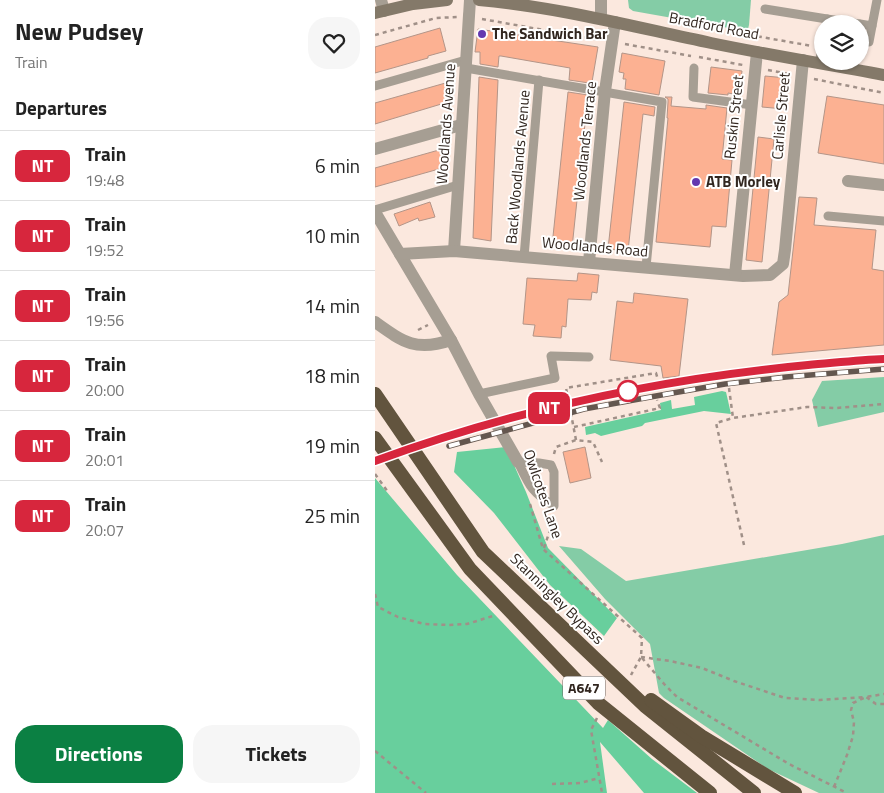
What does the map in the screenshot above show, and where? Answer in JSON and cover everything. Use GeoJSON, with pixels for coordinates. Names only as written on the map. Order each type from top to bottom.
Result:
{"type":"FeatureCollection","features":[{"type":"Feature","properties":{"kind":"highway","name":"Stanningley Bypass"},"geometry":{"type":"LineString","coordinates":[[375,394],[483,552],[645,706],[754,793]]}},
{"type":"Feature","properties":{"kind":"highway","name":"A647"},"geometry":{"type":"LineString","coordinates":[[375,438],[470,569],[598,703],[710,793]]}},
{"type":"Feature","properties":{"kind":"highway"},"geometry":{"type":"LineString","coordinates":[[574,639],[701,736],[795,793]]}},
{"type":"Feature","properties":{"kind":"main road"},"geometry":{"type":"LineString","coordinates":[[380,8],[447,0]]}},
{"type":"Feature","properties":{"kind":"main road","name":"Bradford Road"},"geometry":{"type":"LineString","coordinates":[[479,0],[509,3],[601,19],[712,44],[814,62]]}},
{"type":"Feature","properties":{"kind":"main road","name":"Bradford Road"},"geometry":{"type":"LineString","coordinates":[[857,70],[884,75]]}},
{"type":"Feature","properties":{"kind":"street","name":"Woodlands Avenue"},"geometry":{"type":"LineString","coordinates":[[454,251],[470,0]]}},
{"type":"Feature","properties":{"kind":"street"},"geometry":{"type":"LineString","coordinates":[[601,0],[601,19]]}},
{"type":"Feature","properties":{"kind":"street","name":"Woodlands Terrace"},"geometry":{"type":"LineString","coordinates":[[589,262],[605,91],[615,22]]}},
{"type":"Feature","properties":{"kind":"street","name":"Ruskin Street"},"geometry":{"type":"LineString","coordinates":[[735,275],[757,52]]}},
{"type":"Feature","properties":{"kind":"street","name":"Carlisle Street"},"geometry":{"type":"LineString","coordinates":[[783,264],[803,60]]}},
{"type":"Feature","properties":{"kind":"street"},"geometry":{"type":"LineString","coordinates":[[375,149],[461,125]]}},
{"type":"Feature","properties":{"kind":"street"},"geometry":{"type":"LineString","coordinates":[[848,181],[884,185]]}},
{"type":"Feature","properties":{"kind":"street","name":"Owlcotes Lane"},"geometry":{"type":"LineString","coordinates":[[375,211],[451,340],[518,462]]}},
{"type":"Feature","properties":{"kind":"street","name":"Woodlands Road"},"geometry":{"type":"LineString","coordinates":[[400,254],[454,251],[735,275],[770,274],[783,264]]}},
{"type":"Feature","properties":{"kind":"street"},"geometry":{"type":"LineString","coordinates":[[375,322],[395,336],[410,343],[424,346],[451,340]]}},
{"type":"Feature","properties":{"kind":"lane"},"geometry":{"type":"LineString","coordinates":[[869,42],[877,0]]}},
{"type":"Feature","properties":{"kind":"lane"},"geometry":{"type":"LineString","coordinates":[[765,9],[814,18]]}},
{"type":"Feature","properties":{"kind":"lane"},"geometry":{"type":"LineString","coordinates":[[375,86],[466,64],[539,80],[662,102],[646,267]]}},
{"type":"Feature","properties":{"kind":"lane"},"geometry":{"type":"LineString","coordinates":[[694,68],[693,97],[752,105]]}},
{"type":"Feature","properties":{"kind":"lane","name":"Back Woodlands Avenue"},"geometry":{"type":"LineString","coordinates":[[524,257],[539,80]]}},
{"type":"Feature","properties":{"kind":"lane"},"geometry":{"type":"LineString","coordinates":[[375,211],[458,185]]}},
{"type":"Feature","properties":{"kind":"lane"},"geometry":{"type":"LineString","coordinates":[[829,216],[884,221]]}},
{"type":"Feature","properties":{"kind":"lane"},"geometry":{"type":"LineString","coordinates":[[483,400],[555,378],[551,356],[589,357]]}},
{"type":"Feature","properties":{"kind":"lane"},"geometry":{"type":"LineString","coordinates":[[518,462],[551,465],[554,472],[555,510],[529,486],[518,462]]}},
{"type":"Feature","properties":{"kind":"path"},"geometry":{"type":"LineString","coordinates":[[375,35],[436,18],[469,16],[755,67],[884,93]]}},
{"type":"Feature","properties":{"kind":"path"},"geometry":{"type":"LineString","coordinates":[[415,332],[439,319]]}},
{"type":"Feature","properties":{"kind":"path"},"geometry":{"type":"LineString","coordinates":[[576,440],[566,388],[657,373],[658,380]]}},
{"type":"Feature","properties":{"kind":"path"},"geometry":{"type":"LineString","coordinates":[[729,388],[733,418]]}},
{"type":"Feature","properties":{"kind":"path"},"geometry":{"type":"LineString","coordinates":[[574,427],[660,408],[657,400]]}},
{"type":"Feature","properties":{"kind":"path"},"geometry":{"type":"LineString","coordinates":[[744,546],[716,423],[733,418],[807,407],[836,408],[884,404]]}},
{"type":"Feature","properties":{"kind":"path"},"geometry":{"type":"LineString","coordinates":[[551,465],[556,447],[576,440],[593,442],[602,462]]}},
{"type":"Feature","properties":{"kind":"path"},"geometry":{"type":"LineString","coordinates":[[375,474],[388,492]]}},
{"type":"Feature","properties":{"kind":"path","name":"Owlcotes Lane"},"geometry":{"type":"LineString","coordinates":[[528,497],[543,549],[642,638],[641,657]]}},
{"type":"Feature","properties":{"kind":"path"},"geometry":{"type":"LineString","coordinates":[[543,549],[555,510]]}},
{"type":"Feature","properties":{"kind":"path"},"geometry":{"type":"LineString","coordinates":[[375,594],[378,607],[398,617],[424,624],[467,624],[510,611]]}},
{"type":"Feature","properties":{"kind":"path"},"geometry":{"type":"LineString","coordinates":[[628,682],[641,657]]}},
{"type":"Feature","properties":{"kind":"path"},"geometry":{"type":"LineString","coordinates":[[641,657],[670,660],[702,668],[785,698],[820,700],[884,694]]}},
{"type":"Feature","properties":{"kind":"path"},"geometry":{"type":"LineString","coordinates":[[641,657],[677,697],[789,764],[847,793]]}},
{"type":"Feature","properties":{"kind":"path"},"geometry":{"type":"LineString","coordinates":[[866,697],[876,704],[884,704]]}},
{"type":"Feature","properties":{"kind":"path"},"geometry":{"type":"LineString","coordinates":[[834,787],[853,736],[854,722],[851,710],[853,703],[866,697]]}},
{"type":"Feature","properties":{"kind":"path"},"geometry":{"type":"LineString","coordinates":[[602,793],[591,730],[604,708]]}},
{"type":"Feature","properties":{"kind":"path"},"geometry":{"type":"LineString","coordinates":[[375,751],[426,793]]}},
{"type":"Feature","properties":{"kind":"path"},"geometry":{"type":"LineString","coordinates":[[552,784],[580,784],[599,778]]}},
{"type":"Feature","properties":{"kind":"green space"},"geometry":{"type":"Polygon","coordinates":[[[628,0],[751,0],[749,25],[748,29],[740,30],[633,11],[629,8],[628,0]]]}},
{"type":"Feature","properties":{"kind":"green space"},"geometry":{"type":"Polygon","coordinates":[[[884,377],[884,412],[818,427],[812,400],[822,381],[884,377]]]}},
{"type":"Feature","properties":{"kind":"green space"},"geometry":{"type":"Polygon","coordinates":[[[722,391],[726,392],[731,414],[704,411],[645,423],[642,426],[601,436],[595,433],[586,435],[585,427],[661,410],[660,403],[671,400],[672,409],[695,405],[694,397],[722,391]]]}},
{"type":"Feature","properties":{"kind":"green space"},"geometry":{"type":"Polygon","coordinates":[[[506,447],[548,548],[617,618],[604,636],[550,585],[494,513],[454,472],[457,452],[506,447]]]}},
{"type":"Feature","properties":{"kind":"green space"},"geometry":{"type":"Polygon","coordinates":[[[375,478],[457,575],[603,728],[608,720],[652,759],[697,793],[644,793],[600,742],[607,793],[375,793],[375,478]]]}},
{"type":"Feature","properties":{"kind":"green space"},"geometry":{"type":"Polygon","coordinates":[[[884,535],[884,793],[819,793],[768,769],[664,698],[659,693],[650,644],[605,599],[559,546],[581,549],[626,581],[884,535]]]}},
{"type":"Feature","properties":{"kind":"building"},"geometry":{"type":"Polygon","coordinates":[[[440,28],[446,51],[375,73],[375,47],[440,28]]]}},
{"type":"Feature","properties":{"kind":"building"},"geometry":{"type":"Polygon","coordinates":[[[478,29],[598,47],[592,82],[569,80],[570,68],[501,56],[499,56],[498,67],[480,64],[480,52],[475,52],[478,29]]]}},
{"type":"Feature","properties":{"kind":"building"},"geometry":{"type":"Polygon","coordinates":[[[622,53],[665,61],[659,95],[625,89],[626,79],[623,79],[624,73],[619,72],[622,53]]]}},
{"type":"Feature","properties":{"kind":"building"},"geometry":{"type":"Polygon","coordinates":[[[711,67],[742,71],[739,95],[708,93],[711,67]]]}},
{"type":"Feature","properties":{"kind":"building"},"geometry":{"type":"Polygon","coordinates":[[[765,76],[787,78],[784,109],[762,107],[765,76]]]}},
{"type":"Feature","properties":{"kind":"building"},"geometry":{"type":"Polygon","coordinates":[[[479,77],[498,80],[491,241],[473,238],[479,77]]]}},
{"type":"Feature","properties":{"kind":"building"},"geometry":{"type":"Polygon","coordinates":[[[449,82],[448,102],[375,124],[375,103],[449,82]]]}},
{"type":"Feature","properties":{"kind":"building"},"geometry":{"type":"Polygon","coordinates":[[[568,92],[588,95],[572,248],[552,246],[568,92]]]}},
{"type":"Feature","properties":{"kind":"building"},"geometry":{"type":"Polygon","coordinates":[[[827,96],[884,105],[884,164],[818,153],[827,96]]]}},
{"type":"Feature","properties":{"kind":"building","name":"ATB Morley"},"geometry":{"type":"Polygon","coordinates":[[[665,97],[672,97],[671,106],[706,109],[706,105],[727,108],[722,159],[732,160],[726,227],[712,226],[710,247],[656,242],[668,118],[668,99],[665,97]]]}},
{"type":"Feature","properties":{"kind":"building"},"geometry":{"type":"Polygon","coordinates":[[[624,102],[655,107],[654,116],[643,114],[628,251],[608,249],[624,102]]]}},
{"type":"Feature","properties":{"kind":"building"},"geometry":{"type":"Polygon","coordinates":[[[758,137],[774,139],[762,262],[746,260],[758,137]]]}},
{"type":"Feature","properties":{"kind":"building"},"geometry":{"type":"Polygon","coordinates":[[[446,148],[446,167],[375,187],[375,168],[446,148]]]}},
{"type":"Feature","properties":{"kind":"building"},"geometry":{"type":"Polygon","coordinates":[[[799,197],[817,198],[814,225],[876,230],[872,269],[884,271],[884,345],[772,355],[779,302],[788,295],[799,197]]]}},
{"type":"Feature","properties":{"kind":"building"},"geometry":{"type":"Polygon","coordinates":[[[430,202],[435,217],[419,221],[418,218],[399,226],[394,214],[430,202]]]}},
{"type":"Feature","properties":{"kind":"building"},"geometry":{"type":"Polygon","coordinates":[[[578,273],[599,275],[597,293],[592,292],[591,300],[568,299],[566,327],[562,326],[561,338],[533,336],[535,325],[523,324],[527,278],[577,281],[578,273]]]}},
{"type":"Feature","properties":{"kind":"building"},"geometry":{"type":"Polygon","coordinates":[[[634,293],[688,299],[679,376],[663,378],[661,366],[610,360],[617,301],[633,303],[634,293]]]}},
{"type":"Feature","properties":{"kind":"building"},"geometry":{"type":"Polygon","coordinates":[[[585,447],[591,478],[570,483],[563,452],[585,447]]]}},
{"type":"Feature","properties":{"kind":"railway"},"geometry":{"type":"LineString","coordinates":[[446,436],[582,399],[665,384],[724,374],[785,367],[884,359]]}},
{"type":"Feature","properties":{"kind":"railway"},"geometry":{"type":"LineString","coordinates":[[449,446],[584,409],[667,394],[725,384],[884,369]]}},
{"type":"Feature","properties":{"kind":"train","name":"NT"},"geometry":{"type":"LineString","coordinates":[[375,461],[447,436],[582,399],[724,374],[884,359]]}},
{"type":"Feature","properties":{"kind":"place","name":"The Sandwich Bar"},"geometry":{"type":"Point","coordinates":[482,34]}},
{"type":"Feature","properties":{"kind":"place","name":"ATB Morley"},"geometry":{"type":"Point","coordinates":[696,182]}}]}
